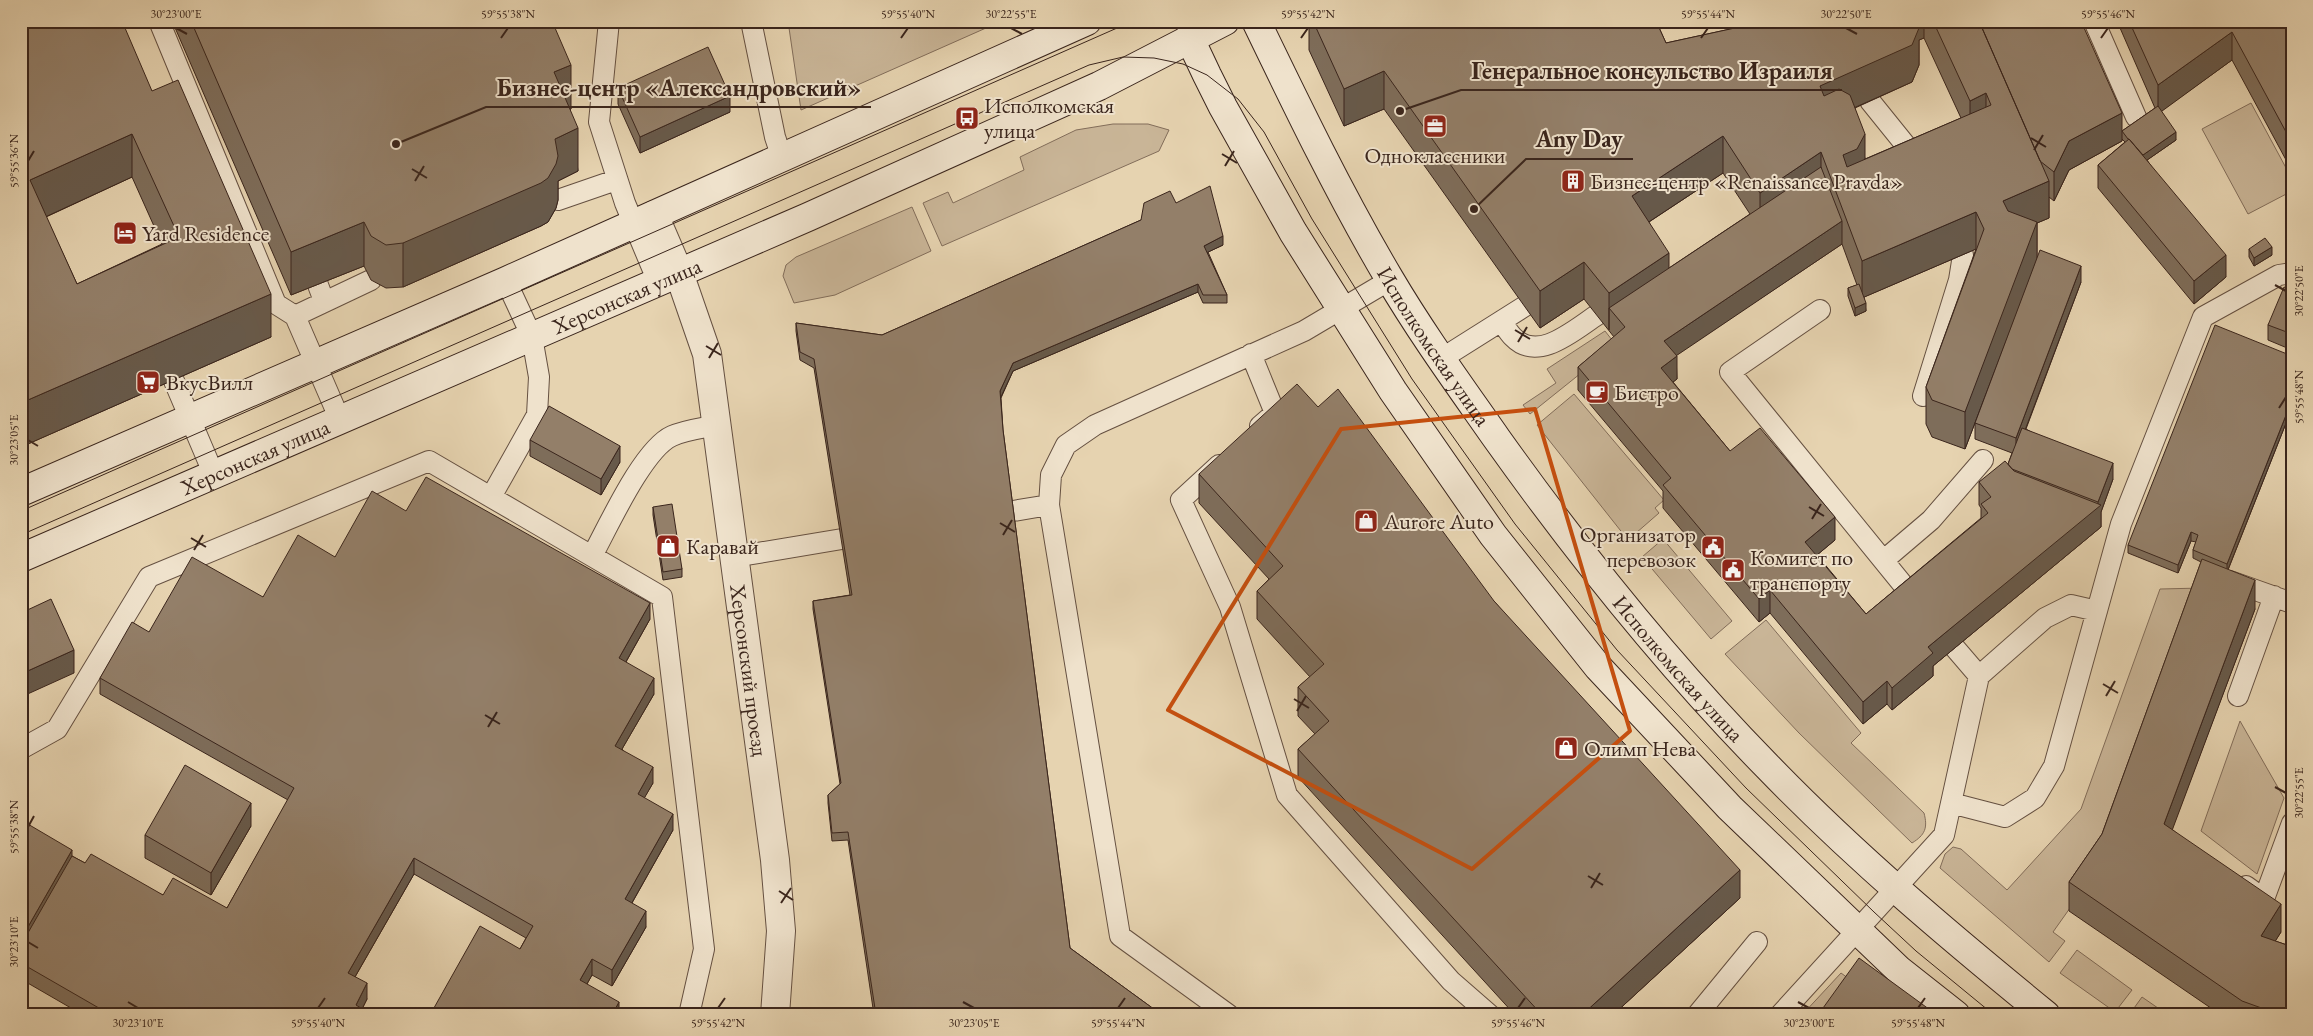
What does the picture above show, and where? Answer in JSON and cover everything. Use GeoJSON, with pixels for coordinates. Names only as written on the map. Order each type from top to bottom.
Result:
{"type":"FeatureCollection","features":[{"type":"Feature","properties":{"kind":"street"},"geometry":{"type":"LineString","coordinates":[[21,492],[506,281],[1087,21]]}},
{"type":"Feature","properties":{"kind":"street","name":"Херсонская улица"},"geometry":{"type":"LineString","coordinates":[[21,558],[532,338],[1099,86],[1192,30],[1225,21]]}},
{"type":"Feature","properties":{"kind":"street","name":"Исполкомская улица"},"geometry":{"type":"LineString","coordinates":[[1256,21],[1347,204],[1390,280],[1441,359],[1542,503],[1644,630],[1767,766],[1895,889],[1938,927],[2046,1015]]}},
{"type":"Feature","properties":{"kind":"street"},"geometry":{"type":"LineString","coordinates":[[1192,30],[1223,107],[1293,232],[1393,391],[1492,536],[1598,667],[1730,808],[1900,970],[1956,1015]]}},
{"type":"Feature","properties":{"kind":"street","name":"Херсонский проезд"},"geometry":{"type":"LineString","coordinates":[[644,220],[668,278],[707,354],[775,860],[781,931],[775,1015]]}},
{"type":"Feature","properties":{"kind":"lane"},"geometry":{"type":"LineString","coordinates":[[159,21],[276,304],[295,316],[340,420]]}},
{"type":"Feature","properties":{"kind":"lane"},"geometry":{"type":"LineString","coordinates":[[609,21],[599,122],[616,180],[644,220]]}},
{"type":"Feature","properties":{"kind":"lane"},"geometry":{"type":"LineString","coordinates":[[751,21],[775,137],[782,158]]}},
{"type":"Feature","properties":{"kind":"lane"},"geometry":{"type":"LineString","coordinates":[[2094,21],[2136,117]]}},
{"type":"Feature","properties":{"kind":"lane"},"geometry":{"type":"LineString","coordinates":[[1870,101],[1926,170]]}},
{"type":"Feature","properties":{"kind":"lane"},"geometry":{"type":"LineString","coordinates":[[558,200],[616,180]]}},
{"type":"Feature","properties":{"kind":"lane"},"geometry":{"type":"LineString","coordinates":[[1922,396],[1959,280],[1963,255]]}},
{"type":"Feature","properties":{"kind":"lane"},"geometry":{"type":"LineString","coordinates":[[1951,804],[2005,817],[2035,798],[2054,766],[2122,524],[2203,317],[2279,275],[2292,273]]}},
{"type":"Feature","properties":{"kind":"lane"},"geometry":{"type":"LineString","coordinates":[[295,316],[321,293],[371,280]]}},
{"type":"Feature","properties":{"kind":"lane"},"geometry":{"type":"LineString","coordinates":[[1229,1015],[1120,936],[1049,505],[1051,475],[1066,445],[1095,425],[1304,331],[1390,280]]}},
{"type":"Feature","properties":{"kind":"lane"},"geometry":{"type":"LineString","coordinates":[[491,497],[537,415],[539,378],[532,338],[506,281]]}},
{"type":"Feature","properties":{"kind":"lane"},"geometry":{"type":"LineString","coordinates":[[1441,359],[1524,306]]}},
{"type":"Feature","properties":{"kind":"lane"},"geometry":{"type":"LineString","coordinates":[[1820,310],[1730,372],[1913,597]]}},
{"type":"Feature","properties":{"kind":"lane"},"geometry":{"type":"LineString","coordinates":[[1501,321],[1513,338],[1528,346],[1544,347],[1597,316]]}},
{"type":"Feature","properties":{"kind":"lane"},"geometry":{"type":"LineString","coordinates":[[1251,354],[1275,413],[1181,500],[1230,607],[1287,795],[1451,981],[1490,1015]]}},
{"type":"Feature","properties":{"kind":"lane"},"geometry":{"type":"LineString","coordinates":[[174,381],[214,475]]}},
{"type":"Feature","properties":{"kind":"lane"},"geometry":{"type":"LineString","coordinates":[[592,556],[638,472],[656,449],[671,436],[717,425]]}},
{"type":"Feature","properties":{"kind":"lane"},"geometry":{"type":"LineString","coordinates":[[1884,560],[1931,520],[1983,460]]}},
{"type":"Feature","properties":{"kind":"lane"},"geometry":{"type":"LineString","coordinates":[[21,749],[58,729],[149,577],[429,461],[662,597],[704,949],[689,1015]]}},
{"type":"Feature","properties":{"kind":"lane"},"geometry":{"type":"LineString","coordinates":[[1012,511],[1049,505]]}},
{"type":"Feature","properties":{"kind":"lane"},"geometry":{"type":"LineString","coordinates":[[734,557],[842,539]]}},
{"type":"Feature","properties":{"kind":"lane"},"geometry":{"type":"LineString","coordinates":[[2216,576],[2283,600],[2238,696]]}},
{"type":"Feature","properties":{"kind":"lane"},"geometry":{"type":"LineString","coordinates":[[1780,1015],[1944,835],[1980,676],[2046,618],[2071,605],[2097,611]]}},
{"type":"Feature","properties":{"kind":"lane"},"geometry":{"type":"LineString","coordinates":[[1955,648],[1980,676]]}},
{"type":"Feature","properties":{"kind":"lane"},"geometry":{"type":"LineString","coordinates":[[2232,876],[2264,899],[2292,823]]}},
{"type":"Feature","properties":{"kind":"lane"},"geometry":{"type":"LineString","coordinates":[[1697,1015],[1757,942]]}},
{"type":"Feature","properties":{"kind":"highlighted area"},"geometry":{"type":"Polygon","coordinates":[[[1535,409],[1630,731],[1472,869],[1168,710],[1341,429],[1535,409]]]}},
{"type":"Feature","properties":{"kind":"shaded area"},"geometry":{"type":"Polygon","coordinates":[[[788,21],[983,21],[986,28],[801,110],[788,21]]]}},
{"type":"Feature","properties":{"kind":"shaded area"},"geometry":{"type":"Polygon","coordinates":[[[2251,103],[2292,179],[2292,191],[2248,214],[2202,129],[2251,103]]]}},
{"type":"Feature","properties":{"kind":"shaded area"},"geometry":{"type":"Polygon","coordinates":[[[1113,124],[1148,124],[1169,130],[1159,151],[942,246],[923,203],[948,192],[953,203],[1024,170],[1020,157],[1076,130],[1113,124]]]}},
{"type":"Feature","properties":{"kind":"shaded area"},"geometry":{"type":"Polygon","coordinates":[[[912,207],[931,251],[835,295],[794,303],[783,276],[786,265],[796,257],[912,207]]]}},
{"type":"Feature","properties":{"kind":"shaded area"},"geometry":{"type":"Polygon","coordinates":[[[1605,331],[1616,345],[1530,414],[1523,405],[1556,383],[1547,369],[1605,331]]]}},
{"type":"Feature","properties":{"kind":"shaded area"},"geometry":{"type":"Polygon","coordinates":[[[1574,394],[1664,500],[1655,508],[1659,513],[1628,540],[1537,425],[1574,394]]]}},
{"type":"Feature","properties":{"kind":"shaded area"},"geometry":{"type":"Polygon","coordinates":[[[1663,539],[1732,621],[1711,639],[1642,557],[1663,539]]]}},
{"type":"Feature","properties":{"kind":"shaded area"},"geometry":{"type":"Polygon","coordinates":[[[2202,588],[2102,863],[2053,932],[2065,941],[2049,962],[1940,868],[1945,854],[1953,847],[1961,849],[2007,890],[2081,809],[2160,589],[2202,588]]]}},
{"type":"Feature","properties":{"kind":"shaded area"},"geometry":{"type":"Polygon","coordinates":[[[1766,620],[1861,733],[1851,743],[1924,813],[1926,823],[1923,834],[1912,843],[1799,733],[1725,654],[1766,620]]]}},
{"type":"Feature","properties":{"kind":"shaded area"},"geometry":{"type":"Polygon","coordinates":[[[2240,721],[2284,798],[2257,874],[2201,831],[2240,721]]]}},
{"type":"Feature","properties":{"kind":"shaded area"},"geometry":{"type":"Polygon","coordinates":[[[2077,950],[2132,990],[2115,1012],[2060,973],[2077,950]]]}},
{"type":"Feature","properties":{"kind":"shaded area"},"geometry":{"type":"Polygon","coordinates":[[[1841,973],[1852,981],[1828,1015],[1802,1015],[1841,973]]]}},
{"type":"Feature","properties":{"kind":"shaded area"},"geometry":{"type":"Polygon","coordinates":[[[2142,997],[2168,1015],[2129,1015],[2142,997]]]}},
{"type":"Feature","properties":{"kind":"building","name":"Yard Residence"},"geometry":{"type":"Polygon","coordinates":[[[21,21],[122,21],[152,91],[178,80],[271,294],[21,403],[21,21]],[[132,134],[30,180],[77,284],[179,237],[132,134]]]}},
{"type":"Feature","properties":{"kind":"building"},"geometry":{"type":"Polygon","coordinates":[[[191,21],[552,21],[571,65],[554,72],[578,128],[555,139],[558,156],[556,164],[548,178],[541,183],[403,243],[386,245],[371,236],[364,222],[291,252],[191,21]]]}},
{"type":"Feature","properties":{"kind":"building"},"geometry":{"type":"Polygon","coordinates":[[[1313,21],[1656,21],[1666,43],[1767,21],[1916,21],[1919,28],[1912,45],[1820,86],[1824,96],[1839,89],[1850,95],[1865,134],[1857,149],[1843,155],[1847,167],[1991,105],[1986,93],[1970,101],[1933,21],[1979,21],[2049,181],[2003,201],[2008,211],[2037,222],[1965,412],[1932,400],[1926,387],[1984,229],[1976,212],[1862,261],[1821,152],[1760,193],[1723,136],[1632,196],[1669,253],[1609,293],[1584,262],[1540,291],[1384,71],[1344,89],[1313,21]]]}},
{"type":"Feature","properties":{"kind":"building"},"geometry":{"type":"Polygon","coordinates":[[[1979,21],[2081,21],[2122,113],[2069,141],[2054,172],[2040,161],[1979,21]]]}},
{"type":"Feature","properties":{"kind":"building"},"geometry":{"type":"Polygon","coordinates":[[[2129,21],[2186,21],[2187,25],[2195,21],[2292,21],[2292,143],[2232,32],[2158,85],[2129,21]]]}},
{"type":"Feature","properties":{"kind":"building"},"geometry":{"type":"Polygon","coordinates":[[[708,47],[730,96],[640,137],[618,88],[708,47]]]}},
{"type":"Feature","properties":{"kind":"building"},"geometry":{"type":"Polygon","coordinates":[[[2158,106],[2176,132],[2143,155],[2122,131],[2158,106]]]}},
{"type":"Feature","properties":{"kind":"building"},"geometry":{"type":"Polygon","coordinates":[[[2129,139],[2226,255],[2194,281],[2098,165],[2129,139]]]}},
{"type":"Feature","properties":{"kind":"building"},"geometry":{"type":"Polygon","coordinates":[[[1821,167],[1842,221],[1664,341],[1677,356],[1661,368],[1730,451],[1760,428],[1835,517],[1805,542],[1866,614],[1988,513],[1981,504],[1991,497],[1979,482],[2005,461],[2014,471],[2101,505],[1928,647],[1933,653],[1892,688],[1887,681],[1863,702],[1770,590],[1759,599],[1663,485],[1671,478],[1578,367],[1625,327],[1609,308],[1821,167]]]}},
{"type":"Feature","properties":{"kind":"building"},"geometry":{"type":"Polygon","coordinates":[[[1210,186],[1223,236],[1204,246],[1227,295],[1203,295],[1198,284],[1013,363],[1000,391],[1003,430],[1070,948],[1162,1015],[876,1015],[848,832],[832,833],[828,795],[841,783],[813,601],[852,595],[814,359],[800,352],[796,323],[882,335],[1141,220],[1144,203],[1170,191],[1176,203],[1210,186]]]}},
{"type":"Feature","properties":{"kind":"building"},"geometry":{"type":"Polygon","coordinates":[[[2265,238],[2272,247],[2254,258],[2249,249],[2265,238]]]}},
{"type":"Feature","properties":{"kind":"building"},"geometry":{"type":"Polygon","coordinates":[[[2040,250],[2081,266],[2016,438],[1975,423],[2040,250]]]}},
{"type":"Feature","properties":{"kind":"building"},"geometry":{"type":"Polygon","coordinates":[[[1859,284],[1866,303],[1855,308],[1848,288],[1859,284]]]}},
{"type":"Feature","properties":{"kind":"building"},"geometry":{"type":"Polygon","coordinates":[[[2284,287],[2292,290],[2292,334],[2268,325],[2284,287]]]}},
{"type":"Feature","properties":{"kind":"building"},"geometry":{"type":"Polygon","coordinates":[[[2215,325],[2292,356],[2292,400],[2227,564],[2193,550],[2198,535],[2191,532],[2178,565],[2128,545],[2215,325]]]}},
{"type":"Feature","properties":{"kind":"building"},"geometry":{"type":"Polygon","coordinates":[[[1297,384],[1318,407],[1338,389],[1494,601],[1740,870],[1582,1015],[1542,1015],[1298,749],[1329,721],[1298,687],[1324,664],[1257,591],[1283,566],[1199,474],[1297,384]]]}},
{"type":"Feature","properties":{"kind":"building"},"geometry":{"type":"Polygon","coordinates":[[[549,406],[620,446],[601,479],[530,440],[549,406]]]}},
{"type":"Feature","properties":{"kind":"building"},"geometry":{"type":"Polygon","coordinates":[[[2022,428],[2113,463],[2098,502],[2012,469],[2008,464],[2022,428]]]}},
{"type":"Feature","properties":{"kind":"building"},"geometry":{"type":"Polygon","coordinates":[[[426,477],[650,603],[619,658],[654,678],[615,746],[653,767],[638,794],[673,814],[625,899],[646,911],[612,970],[592,959],[580,980],[619,1002],[613,1013],[615,1015],[430,1015],[480,926],[520,949],[533,926],[414,858],[348,973],[367,983],[356,1005],[372,1015],[111,1015],[26,966],[28,954],[21,951],[21,945],[72,856],[85,863],[91,854],[163,895],[173,878],[227,908],[294,788],[100,678],[132,622],[149,632],[192,557],[263,597],[298,535],[335,557],[372,491],[406,511],[426,477]]]}},
{"type":"Feature","properties":{"kind":"building","name":"Каравай"},"geometry":{"type":"Polygon","coordinates":[[[672,504],[682,569],[663,572],[653,507],[672,504]]]}},
{"type":"Feature","properties":{"kind":"building"},"geometry":{"type":"Polygon","coordinates":[[[2202,559],[2255,580],[2164,824],[2281,904],[2261,936],[2287,945],[2292,932],[2292,1015],[2281,1015],[2242,1001],[2069,882],[2102,834],[2202,559]]]}},
{"type":"Feature","properties":{"kind":"building"},"geometry":{"type":"Polygon","coordinates":[[[51,599],[74,650],[21,674],[21,613],[51,599]]]}},
{"type":"Feature","properties":{"kind":"building"},"geometry":{"type":"Polygon","coordinates":[[[185,765],[251,803],[211,873],[145,835],[185,765]]]}},
{"type":"Feature","properties":{"kind":"building"},"geometry":{"type":"Polygon","coordinates":[[[21,820],[72,850],[21,939],[21,820]]]}},
{"type":"Feature","properties":{"kind":"building"},"geometry":{"type":"Polygon","coordinates":[[[2292,897],[2292,909],[2288,908],[2292,897]]]}},
{"type":"Feature","properties":{"kind":"building"},"geometry":{"type":"Polygon","coordinates":[[[2292,916],[2292,932],[2287,930],[2292,916]]]}},
{"type":"Feature","properties":{"kind":"building"},"geometry":{"type":"Polygon","coordinates":[[[21,951],[28,954],[21,966],[21,951]]]}},
{"type":"Feature","properties":{"kind":"building"},"geometry":{"type":"Polygon","coordinates":[[[1859,958],[1937,1015],[1818,1015],[1859,958]]]}},
{"type":"Feature","properties":{"kind":"tram line"},"geometry":{"type":"LineString","coordinates":[[21,511],[1133,21]]}},
{"type":"Feature","properties":{"kind":"tram line"},"geometry":{"type":"LineString","coordinates":[[21,535],[1089,65],[1123,57],[1154,58],[1183,64],[1207,75],[1238,99],[1264,132],[1312,219],[1412,379],[1515,524],[1617,650],[1746,788],[1874,912],[1916,951],[1994,1015]]}},
{"type":"Feature","properties":{"kind":"place","name":"Генеральное консульство Израиля"},"geometry":{"type":"Point","coordinates":[1400,111]}},
{"type":"Feature","properties":{"kind":"place","name":"Исполкомская улица"},"geometry":{"type":"Point","coordinates":[967,118]}},
{"type":"Feature","properties":{"kind":"place","name":"Одноклассники"},"geometry":{"type":"Point","coordinates":[1435,126]}},
{"type":"Feature","properties":{"kind":"place","name":"Бизнес-центр «Александровский»"},"geometry":{"type":"Point","coordinates":[396,144]}},
{"type":"Feature","properties":{"kind":"place","name":"Бизнес-центр «Renaissance Pravda»"},"geometry":{"type":"Point","coordinates":[1573,181]}},
{"type":"Feature","properties":{"kind":"place","name":"Any Day"},"geometry":{"type":"Point","coordinates":[1474,209]}},
{"type":"Feature","properties":{"kind":"place","name":"Yard Residence"},"geometry":{"type":"Point","coordinates":[125,233]}},
{"type":"Feature","properties":{"kind":"place","name":"ВкусВилл"},"geometry":{"type":"Point","coordinates":[148,382]}},
{"type":"Feature","properties":{"kind":"place","name":"Бистро"},"geometry":{"type":"Point","coordinates":[1597,392]}},
{"type":"Feature","properties":{"kind":"place","name":"Aurore Auto"},"geometry":{"type":"Point","coordinates":[1366,521]}},
{"type":"Feature","properties":{"kind":"place","name":"Каравай"},"geometry":{"type":"Point","coordinates":[668,546]}},
{"type":"Feature","properties":{"kind":"place","name":"Организатор перевозок"},"geometry":{"type":"Point","coordinates":[1713,547]}},
{"type":"Feature","properties":{"kind":"place","name":"Комитет по транспорту"},"geometry":{"type":"Point","coordinates":[1733,570]}},
{"type":"Feature","properties":{"kind":"place","name":"Олимп Нева"},"geometry":{"type":"Point","coordinates":[1566,748]}}]}
